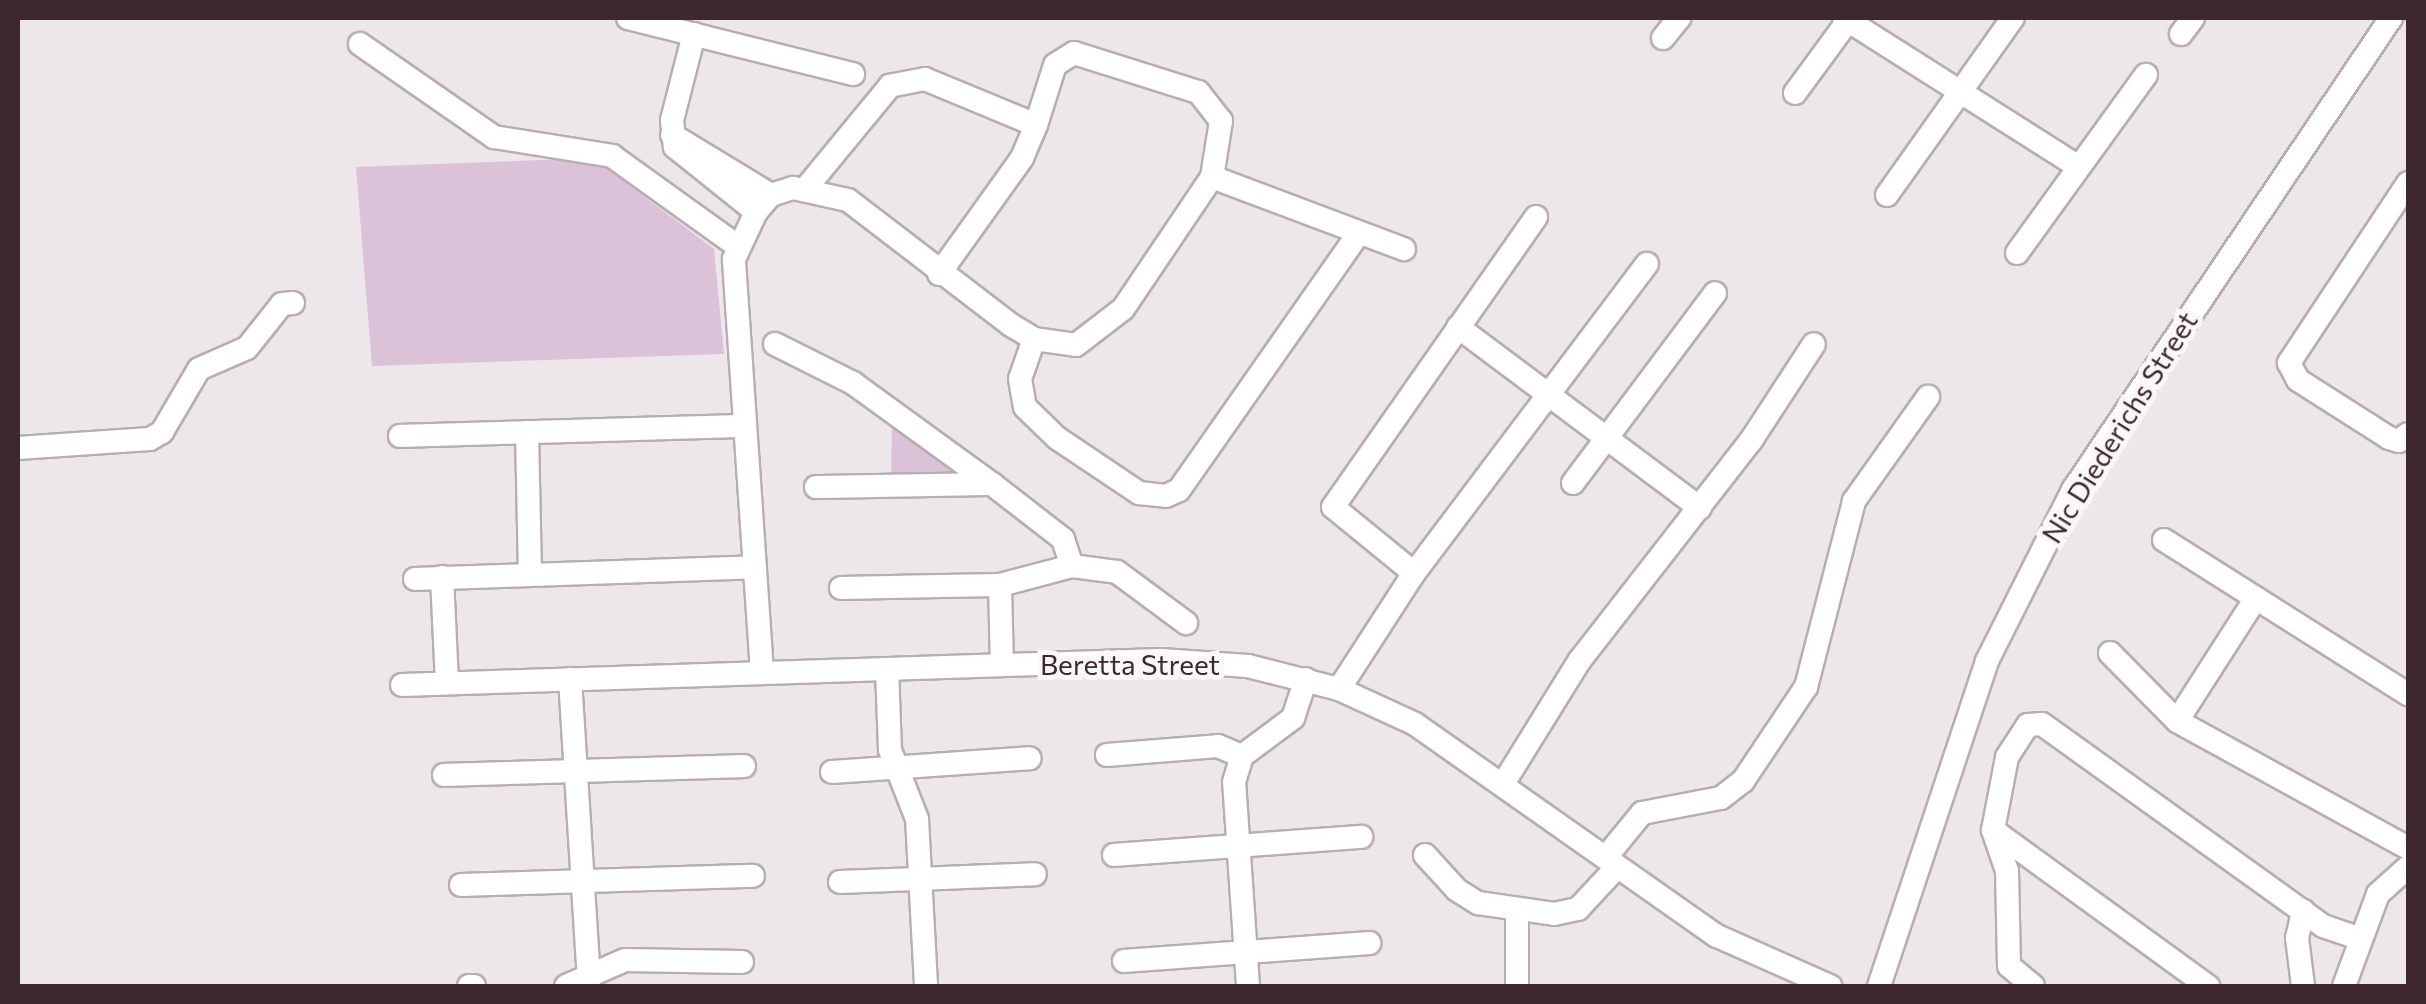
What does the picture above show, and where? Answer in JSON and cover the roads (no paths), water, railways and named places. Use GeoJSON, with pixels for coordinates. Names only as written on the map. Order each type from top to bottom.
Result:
{"type":"FeatureCollection","features":[{"type":"Feature","properties":{"kind":"street"},"geometry":{"type":"LineString","coordinates":[[628,18],[852,74]]}},
{"type":"Feature","properties":{"kind":"street"},"geometry":{"type":"LineString","coordinates":[[1663,38],[1679,18]]}},
{"type":"Feature","properties":{"kind":"street"},"geometry":{"type":"LineString","coordinates":[[1796,93],[1847,18],[2079,167]]}},
{"type":"Feature","properties":{"kind":"street"},"geometry":{"type":"LineString","coordinates":[[1887,195],[2013,18]]}},
{"type":"Feature","properties":{"kind":"street","name":"Nic Diederichs Street"},"geometry":{"type":"LineString","coordinates":[[1879,986],[1987,662],[2073,490],[2391,18]]}},
{"type":"Feature","properties":{"kind":"street"},"geometry":{"type":"LineString","coordinates":[[694,34],[672,135],[681,156],[763,204]]}},
{"type":"Feature","properties":{"kind":"street"},"geometry":{"type":"LineString","coordinates":[[360,44],[494,137],[612,156],[736,245]]}},
{"type":"Feature","properties":{"kind":"street"},"geometry":{"type":"LineString","coordinates":[[804,189],[848,200],[939,274],[1034,338],[1076,345],[1104,328],[1212,177],[1221,121],[1212,102],[1111,61],[1063,56],[1022,158],[939,274]]}},
{"type":"Feature","properties":{"kind":"street"},"geometry":{"type":"LineString","coordinates":[[2018,252],[2146,75]]}},
{"type":"Feature","properties":{"kind":"street"},"geometry":{"type":"LineString","coordinates":[[762,672],[736,245],[763,204],[804,189],[872,103],[904,81],[950,86],[1036,126]]}},
{"type":"Feature","properties":{"kind":"street"},"geometry":{"type":"LineString","coordinates":[[1212,177],[1404,249]]}},
{"type":"Feature","properties":{"kind":"street"},"geometry":{"type":"LineString","coordinates":[[2408,183],[2289,363],[2298,380],[2394,440],[2408,434]]}},
{"type":"Feature","properties":{"kind":"street"},"geometry":{"type":"LineString","coordinates":[[1414,573],[1334,507],[1536,216]]}},
{"type":"Feature","properties":{"kind":"street"},"geometry":{"type":"LineString","coordinates":[[1034,338],[1020,379],[1026,407],[1057,438],[1138,493],[1166,496],[1179,490],[1358,234]]}},
{"type":"Feature","properties":{"kind":"street"},"geometry":{"type":"LineString","coordinates":[[1339,689],[1414,573],[1647,264]]}},
{"type":"Feature","properties":{"kind":"street"},"geometry":{"type":"LineString","coordinates":[[1573,483],[1715,293]]}},
{"type":"Feature","properties":{"kind":"street"},"geometry":{"type":"LineString","coordinates":[[18,448],[150,439],[162,432],[198,368],[247,348],[282,304],[294,302]]}},
{"type":"Feature","properties":{"kind":"street"},"geometry":{"type":"LineString","coordinates":[[1458,327],[1700,508]]}},
{"type":"Feature","properties":{"kind":"street"},"geometry":{"type":"LineString","coordinates":[[775,344],[854,383],[992,484],[1063,539],[1072,566]]}},
{"type":"Feature","properties":{"kind":"street"},"geometry":{"type":"LineString","coordinates":[[1503,784],[1580,660],[1700,508],[1814,344]]}},
{"type":"Feature","properties":{"kind":"street"},"geometry":{"type":"LineString","coordinates":[[1425,855],[1466,897],[1554,914],[1578,908],[1642,813],[1721,798],[1743,781],[1806,687],[1854,501],[1928,397]]}},
{"type":"Feature","properties":{"kind":"street"},"geometry":{"type":"LineString","coordinates":[[400,436],[745,426]]}},
{"type":"Feature","properties":{"kind":"street"},"geometry":{"type":"LineString","coordinates":[[526,432],[530,574]]}},
{"type":"Feature","properties":{"kind":"street"},"geometry":{"type":"LineString","coordinates":[[816,487],[992,484]]}},
{"type":"Feature","properties":{"kind":"street"},"geometry":{"type":"LineString","coordinates":[[2164,540],[2408,694]]}},
{"type":"Feature","properties":{"kind":"street"},"geometry":{"type":"LineString","coordinates":[[841,588],[1000,584],[1072,566],[1117,572],[1186,623]]}},
{"type":"Feature","properties":{"kind":"street"},"geometry":{"type":"LineString","coordinates":[[414,579],[755,567]]}},
{"type":"Feature","properties":{"kind":"street"},"geometry":{"type":"LineString","coordinates":[[442,577],[448,683]]}},
{"type":"Feature","properties":{"kind":"street"},"geometry":{"type":"LineString","coordinates":[[1000,584],[1002,665]]}},
{"type":"Feature","properties":{"kind":"street"},"geometry":{"type":"LineString","coordinates":[[2177,720],[2256,598]]}},
{"type":"Feature","properties":{"kind":"street"},"geometry":{"type":"LineString","coordinates":[[2110,653],[2177,720],[2408,848]]}},
{"type":"Feature","properties":{"kind":"street","name":"Beretta Street"},"geometry":{"type":"LineString","coordinates":[[402,685],[1203,661],[1306,679],[1339,689],[1414,724],[1717,936],[1830,986]]}},
{"type":"Feature","properties":{"kind":"street"},"geometry":{"type":"LineString","coordinates":[[886,668],[890,750],[914,801],[926,986]]}},
{"type":"Feature","properties":{"kind":"street"},"geometry":{"type":"LineString","coordinates":[[570,679],[581,884],[577,984],[625,960],[742,962]]}},
{"type":"Feature","properties":{"kind":"street"},"geometry":{"type":"LineString","coordinates":[[1248,986],[1234,782],[1242,756],[1294,718],[1306,679]]}},
{"type":"Feature","properties":{"kind":"street"},"geometry":{"type":"LineString","coordinates":[[2032,986],[2009,966],[2007,871],[1993,830],[1993,804],[2018,732],[2042,724],[2304,912],[2361,939]]}},
{"type":"Feature","properties":{"kind":"street"},"geometry":{"type":"LineString","coordinates":[[1107,755],[1218,746],[1242,756]]}},
{"type":"Feature","properties":{"kind":"street"},"geometry":{"type":"LineString","coordinates":[[832,772],[1030,758]]}},
{"type":"Feature","properties":{"kind":"street"},"geometry":{"type":"LineString","coordinates":[[444,776],[744,766]]}},
{"type":"Feature","properties":{"kind":"street"},"geometry":{"type":"LineString","coordinates":[[1993,830],[2208,986]]}},
{"type":"Feature","properties":{"kind":"street"},"geometry":{"type":"LineString","coordinates":[[1114,856],[1362,837]]}},
{"type":"Feature","properties":{"kind":"street"},"geometry":{"type":"LineString","coordinates":[[2344,986],[2378,894],[2408,866]]}},
{"type":"Feature","properties":{"kind":"street"},"geometry":{"type":"LineString","coordinates":[[840,882],[1035,874]]}},
{"type":"Feature","properties":{"kind":"street"},"geometry":{"type":"LineString","coordinates":[[461,885],[754,876]]}},
{"type":"Feature","properties":{"kind":"street"},"geometry":{"type":"LineString","coordinates":[[1517,908],[1517,986]]}},
{"type":"Feature","properties":{"kind":"street"},"geometry":{"type":"LineString","coordinates":[[2303,986],[2296,938],[2304,912]]}},
{"type":"Feature","properties":{"kind":"street"},"geometry":{"type":"LineString","coordinates":[[1124,961],[1370,943]]}}]}
